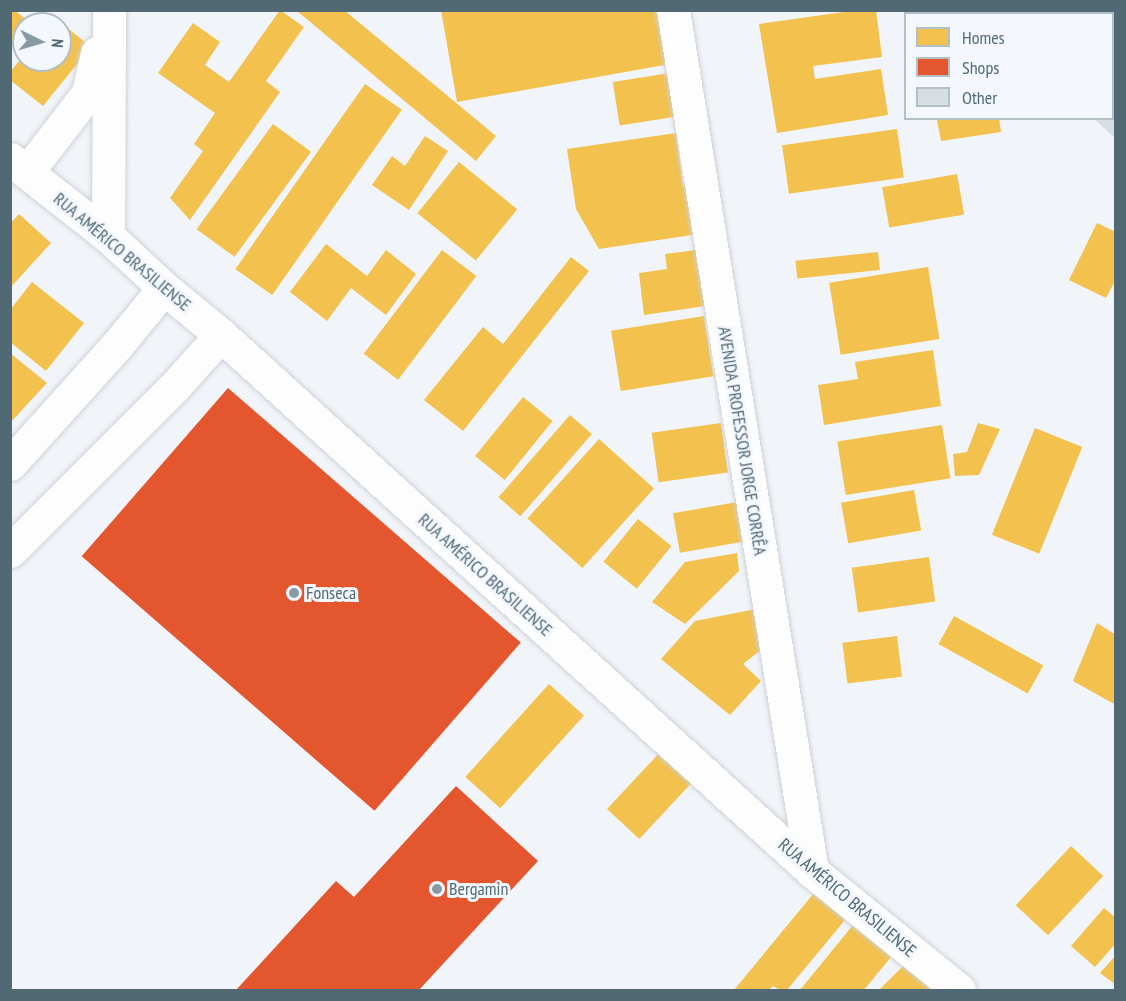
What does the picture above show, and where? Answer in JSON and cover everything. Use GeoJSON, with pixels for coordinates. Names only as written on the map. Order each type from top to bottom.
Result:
{"type":"FeatureCollection","features":[{"type":"Feature","properties":{"kind":"street"},"geometry":{"type":"LineString","coordinates":[[19,165],[88,93],[108,10]]}},
{"type":"Feature","properties":{"kind":"street"},"geometry":{"type":"LineString","coordinates":[[108,10],[108,236]]}},
{"type":"Feature","properties":{"kind":"street","name":"AVENIDA PROFESSOR JORGE CORRÊA"},"geometry":{"type":"LineString","coordinates":[[673,10],[812,871]]}},
{"type":"Feature","properties":{"kind":"street","name":"RUA AMÉRICO BRASILIENSE"},"geometry":{"type":"LineString","coordinates":[[19,165],[108,236],[164,288],[221,335],[812,871],[959,990]]}},
{"type":"Feature","properties":{"kind":"street"},"geometry":{"type":"LineString","coordinates":[[10,464],[118,344],[164,288]]}},
{"type":"Feature","properties":{"kind":"street"},"geometry":{"type":"LineString","coordinates":[[10,551],[175,386],[221,335]]}},
{"type":"Feature","properties":{"kind":"building: Homes"},"geometry":{"type":"Polygon","coordinates":[[[10,10],[14,10],[17,12],[12,12],[12,48],[10,50],[10,10]]]}},
{"type":"Feature","properties":{"kind":"building: Homes"},"geometry":{"type":"Polygon","coordinates":[[[280,10],[304,27],[266,81],[280,92],[190,220],[170,198],[203,151],[194,144],[215,113],[158,73],[193,23],[220,42],[205,65],[229,82],[280,10]]]}},
{"type":"Feature","properties":{"kind":"building: Homes"},"geometry":{"type":"Polygon","coordinates":[[[296,10],[344,10],[496,136],[476,161],[296,10]]]}},
{"type":"Feature","properties":{"kind":"building: Homes"},"geometry":{"type":"Polygon","coordinates":[[[441,10],[660,10],[670,64],[457,102],[441,10]]]}},
{"type":"Feature","properties":{"kind":"building: Homes"},"geometry":{"type":"Polygon","coordinates":[[[858,10],[876,10],[882,57],[813,66],[815,79],[881,69],[888,115],[777,133],[759,24],[858,10]]]}},
{"type":"Feature","properties":{"kind":"building: Homes"},"geometry":{"type":"Polygon","coordinates":[[[72,32],[91,47],[72,70],[72,32]]]}},
{"type":"Feature","properties":{"kind":"building: Homes"},"geometry":{"type":"Polygon","coordinates":[[[12,70],[12,72],[71,72],[43,106],[10,80],[12,70]]]}},
{"type":"Feature","properties":{"kind":"building: Homes"},"geometry":{"type":"Polygon","coordinates":[[[676,72],[683,115],[620,125],[613,82],[676,72]]]}},
{"type":"Feature","properties":{"kind":"building: Homes"},"geometry":{"type":"Polygon","coordinates":[[[365,84],[402,110],[272,295],[235,269],[365,84]]]}},
{"type":"Feature","properties":{"kind":"building: Homes"},"geometry":{"type":"Polygon","coordinates":[[[937,120],[999,120],[1001,132],[941,141],[937,120]]]}},
{"type":"Feature","properties":{"kind":"building: Homes"},"geometry":{"type":"Polygon","coordinates":[[[273,124],[311,152],[235,257],[197,229],[273,124]]]}},
{"type":"Feature","properties":{"kind":"building: Homes"},"geometry":{"type":"Polygon","coordinates":[[[897,129],[904,178],[789,194],[782,145],[897,129]]]}},
{"type":"Feature","properties":{"kind":"building: Homes"},"geometry":{"type":"Polygon","coordinates":[[[676,133],[683,186],[698,184],[705,233],[599,249],[576,209],[567,149],[676,133]]]}},
{"type":"Feature","properties":{"kind":"building: Homes"},"geometry":{"type":"Polygon","coordinates":[[[425,136],[448,151],[409,210],[372,185],[392,156],[405,166],[425,136]]]}},
{"type":"Feature","properties":{"kind":"building: Homes"},"geometry":{"type":"Polygon","coordinates":[[[459,162],[517,209],[476,260],[417,213],[459,162]]]}},
{"type":"Feature","properties":{"kind":"building: Homes"},"geometry":{"type":"Polygon","coordinates":[[[957,174],[964,214],[889,228],[882,187],[957,174]]]}},
{"type":"Feature","properties":{"kind":"building: Homes"},"geometry":{"type":"Polygon","coordinates":[[[19,214],[51,243],[10,288],[10,224],[19,214]]]}},
{"type":"Feature","properties":{"kind":"building: Homes"},"geometry":{"type":"Polygon","coordinates":[[[1097,223],[1116,232],[1116,279],[1106,298],[1069,280],[1097,223]]]}},
{"type":"Feature","properties":{"kind":"building: Homes"},"geometry":{"type":"Polygon","coordinates":[[[326,244],[367,276],[386,250],[416,274],[386,315],[351,288],[327,321],[290,292],[326,244]]]}},
{"type":"Feature","properties":{"kind":"building: Homes"},"geometry":{"type":"Polygon","coordinates":[[[442,250],[476,276],[398,380],[364,354],[442,250]]]}},
{"type":"Feature","properties":{"kind":"building: Homes"},"geometry":{"type":"Polygon","coordinates":[[[696,250],[705,306],[644,315],[639,273],[667,269],[665,254],[696,250]]]}},
{"type":"Feature","properties":{"kind":"building: Homes"},"geometry":{"type":"Polygon","coordinates":[[[878,252],[880,270],[797,279],[795,261],[878,252]]]}},
{"type":"Feature","properties":{"kind":"building: Homes"},"geometry":{"type":"Polygon","coordinates":[[[571,257],[589,271],[463,431],[424,400],[483,327],[503,344],[571,257]]]}},
{"type":"Feature","properties":{"kind":"building: Homes"},"geometry":{"type":"Polygon","coordinates":[[[928,267],[939,339],[841,355],[829,283],[928,267]]]}},
{"type":"Feature","properties":{"kind":"building: Homes"},"geometry":{"type":"Polygon","coordinates":[[[32,282],[84,323],[46,371],[10,342],[10,310],[32,282]]]}},
{"type":"Feature","properties":{"kind":"building: Homes"},"geometry":{"type":"Polygon","coordinates":[[[704,316],[714,376],[621,391],[611,331],[704,316]]]}},
{"type":"Feature","properties":{"kind":"building: Homes"},"geometry":{"type":"Polygon","coordinates":[[[933,350],[941,406],[824,425],[818,385],[858,379],[855,362],[933,350]]]}},
{"type":"Feature","properties":{"kind":"building: Homes"},"geometry":{"type":"Polygon","coordinates":[[[10,353],[47,383],[10,423],[10,353]]]}},
{"type":"Feature","properties":{"kind":"building: Homes"},"geometry":{"type":"Polygon","coordinates":[[[523,397],[553,421],[505,480],[475,456],[523,397]]]}},
{"type":"Feature","properties":{"kind":"building: Homes"},"geometry":{"type":"Polygon","coordinates":[[[570,415],[592,434],[520,516],[498,497],[570,415]]]}},
{"type":"Feature","properties":{"kind":"building: Homes"},"geometry":{"type":"Polygon","coordinates":[[[721,423],[728,473],[659,482],[652,433],[721,423]]]}},
{"type":"Feature","properties":{"kind":"building: Homes"},"geometry":{"type":"Polygon","coordinates":[[[978,423],[1000,429],[979,475],[955,476],[953,454],[967,452],[978,423]]]}},
{"type":"Feature","properties":{"kind":"building: Homes"},"geometry":{"type":"Polygon","coordinates":[[[942,425],[950,478],[846,495],[837,442],[942,425]]]}},
{"type":"Feature","properties":{"kind":"building: Homes"},"geometry":{"type":"Polygon","coordinates":[[[1035,428],[1082,447],[1039,554],[992,535],[1035,428]]]}},
{"type":"Feature","properties":{"kind":"building: Homes"},"geometry":{"type":"Polygon","coordinates":[[[599,439],[654,489],[582,568],[527,519],[599,439]]]}},
{"type":"Feature","properties":{"kind":"building: Homes"},"geometry":{"type":"Polygon","coordinates":[[[914,490],[921,530],[848,543],[841,503],[914,490]]]}},
{"type":"Feature","properties":{"kind":"building: Homes"},"geometry":{"type":"Polygon","coordinates":[[[737,502],[744,541],[680,553],[673,513],[737,502]]]}},
{"type":"Feature","properties":{"kind":"building: Homes"},"geometry":{"type":"Polygon","coordinates":[[[638,519],[671,546],[637,589],[603,562],[638,519]]]}},
{"type":"Feature","properties":{"kind":"building: Homes"},"geometry":{"type":"Polygon","coordinates":[[[737,553],[739,571],[685,624],[652,602],[685,562],[737,553]]]}},
{"type":"Feature","properties":{"kind":"building: Homes"},"geometry":{"type":"Polygon","coordinates":[[[929,557],[935,602],[858,612],[852,568],[929,557]]]}},
{"type":"Feature","properties":{"kind":"building: Homes"},"geometry":{"type":"Polygon","coordinates":[[[756,609],[761,650],[743,664],[761,681],[730,715],[661,659],[695,621],[756,609]]]}},
{"type":"Feature","properties":{"kind":"building: Homes"},"geometry":{"type":"Polygon","coordinates":[[[954,616],[1043,665],[1028,693],[938,644],[954,616]]]}},
{"type":"Feature","properties":{"kind":"building: Homes"},"geometry":{"type":"Polygon","coordinates":[[[1097,623],[1116,635],[1116,705],[1073,681],[1097,623]]]}},
{"type":"Feature","properties":{"kind":"building: Homes"},"geometry":{"type":"Polygon","coordinates":[[[897,636],[902,677],[847,683],[842,643],[897,636]]]}},
{"type":"Feature","properties":{"kind":"building: Homes"},"geometry":{"type":"Polygon","coordinates":[[[549,684],[584,715],[500,808],[465,777],[549,684]]]}},
{"type":"Feature","properties":{"kind":"building: Homes"},"geometry":{"type":"Polygon","coordinates":[[[663,749],[695,779],[639,839],[607,809],[663,749]]]}},
{"type":"Feature","properties":{"kind":"building: Homes"},"geometry":{"type":"Polygon","coordinates":[[[1071,846],[1103,876],[1048,935],[1016,905],[1071,846]]]}},
{"type":"Feature","properties":{"kind":"building: Homes"},"geometry":{"type":"Polygon","coordinates":[[[814,893],[845,920],[787,990],[780,990],[773,986],[769,990],[734,990],[814,893]]]}},
{"type":"Feature","properties":{"kind":"building: Homes"},"geometry":{"type":"Polygon","coordinates":[[[1104,908],[1116,918],[1116,943],[1095,967],[1071,946],[1104,908]]]}},
{"type":"Feature","properties":{"kind":"building: Homes"},"geometry":{"type":"Polygon","coordinates":[[[853,925],[891,957],[864,990],[800,990],[853,925]]]}},
{"type":"Feature","properties":{"kind":"building: Homes"},"geometry":{"type":"Polygon","coordinates":[[[1116,955],[1116,985],[1100,973],[1116,955]]]}},
{"type":"Feature","properties":{"kind":"building: Homes"},"geometry":{"type":"Polygon","coordinates":[[[906,963],[935,990],[879,990],[906,963]]]}},
{"type":"Feature","properties":{"kind":"building: Shops","name":"Fonseca"},"geometry":{"type":"Polygon","coordinates":[[[228,388],[521,643],[375,811],[82,556],[228,388]]]}},
{"type":"Feature","properties":{"kind":"building: Shops","name":"Bergamin"},"geometry":{"type":"Polygon","coordinates":[[[456,786],[538,861],[419,990],[236,990],[336,881],[354,897],[456,786]]]}},
{"type":"Feature","properties":{"kind":"building: Other"},"geometry":{"type":"Polygon","coordinates":[[[941,10],[983,10],[983,12],[941,12],[941,10]]]}},
{"type":"Feature","properties":{"kind":"building: Other"},"geometry":{"type":"Polygon","coordinates":[[[1009,10],[1063,10],[1063,12],[1009,12],[1009,10]]]}},
{"type":"Feature","properties":{"kind":"building: Other"},"geometry":{"type":"Polygon","coordinates":[[[1114,53],[1116,54],[1116,139],[1095,120],[1114,120],[1114,53]]]}},
{"type":"Feature","properties":{"kind":"place","name":"Fonseca"},"geometry":{"type":"Point","coordinates":[294,593]}},
{"type":"Feature","properties":{"kind":"place","name":"Bergamin"},"geometry":{"type":"Point","coordinates":[437,889]}}]}
